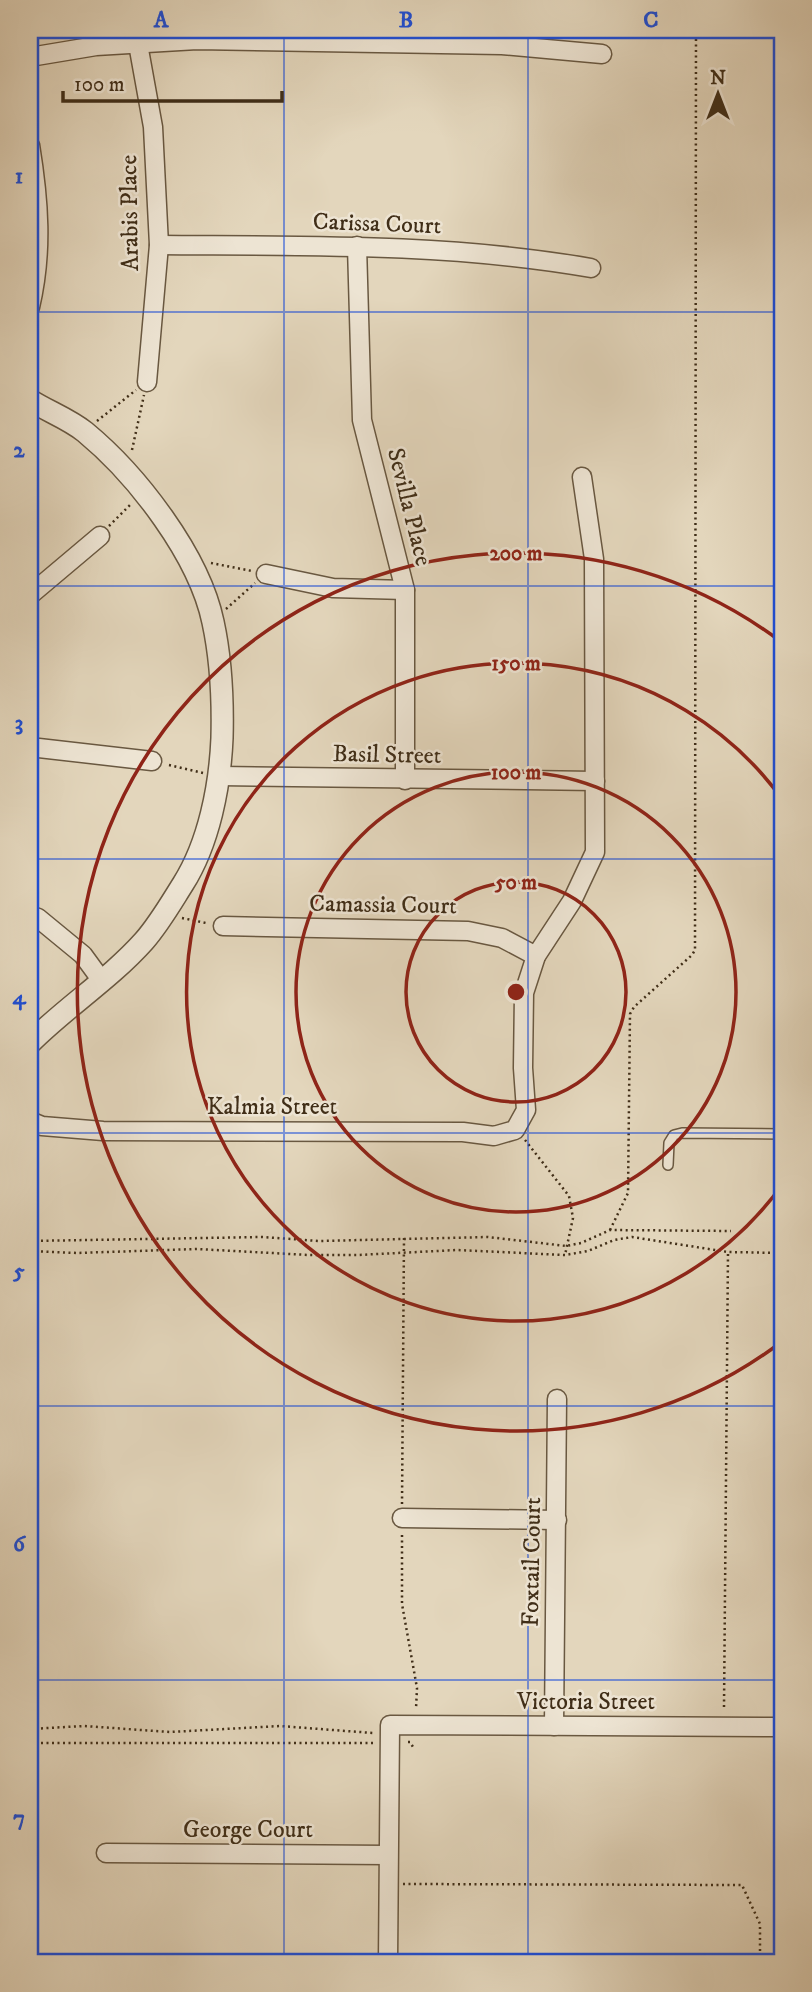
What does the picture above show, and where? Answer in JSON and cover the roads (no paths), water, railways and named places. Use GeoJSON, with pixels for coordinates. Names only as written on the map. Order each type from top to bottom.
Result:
{"type":"FeatureCollection","features":[{"type":"Feature","properties":{"kind":"street"},"geometry":{"type":"LineString","coordinates":[[30,57],[96,46],[197,40],[502,45],[602,54]]}},
{"type":"Feature","properties":{"kind":"street","name":"Arabis Place"},"geometry":{"type":"LineString","coordinates":[[138,44],[153,127],[159,245],[147,382]]}},
{"type":"Feature","properties":{"kind":"street"},"geometry":{"type":"LineString","coordinates":[[30,145],[39,222],[38,258],[30,307]]}},
{"type":"Feature","properties":{"kind":"street","name":"Carissa Court"},"geometry":{"type":"LineString","coordinates":[[159,245],[357,246],[533,258],[591,268]]}},
{"type":"Feature","properties":{"kind":"street","name":"Sevilla Place"},"geometry":{"type":"LineString","coordinates":[[357,246],[362,420],[405,590],[405,780]]}},
{"type":"Feature","properties":{"kind":"street"},"geometry":{"type":"LineString","coordinates":[[30,400],[83,431],[144,490],[190,559],[213,620],[223,704],[220,776],[208,827],[185,882],[145,940],[30,1043]]}},
{"type":"Feature","properties":{"kind":"street"},"geometry":{"type":"LineString","coordinates":[[536,956],[572,901],[595,852],[594,559],[582,477]]}},
{"type":"Feature","properties":{"kind":"street"},"geometry":{"type":"LineString","coordinates":[[30,595],[100,536]]}},
{"type":"Feature","properties":{"kind":"street"},"geometry":{"type":"LineString","coordinates":[[266,574],[332,588],[405,590]]}},
{"type":"Feature","properties":{"kind":"street"},"geometry":{"type":"LineString","coordinates":[[30,747],[152,761]]}},
{"type":"Feature","properties":{"kind":"street","name":"Basil Street"},"geometry":{"type":"LineString","coordinates":[[220,776],[595,781]]}},
{"type":"Feature","properties":{"kind":"street"},"geometry":{"type":"LineString","coordinates":[[30,915],[38,918],[83,955],[102,981]]}},
{"type":"Feature","properties":{"kind":"street","name":"Camassia Court"},"geometry":{"type":"LineString","coordinates":[[223,926],[468,932],[502,938],[536,956]]}},
{"type":"Feature","properties":{"kind":"street","name":"Kalmia Street"},"geometry":{"type":"LineString","coordinates":[[30,1121],[42,1126],[103,1131],[449,1132],[494,1136],[515,1130],[526,1110],[523,1068],[524,993],[536,956]]}},
{"type":"Feature","properties":{"kind":"street","name":"Foxtail Court"},"geometry":{"type":"LineString","coordinates":[[554,1726],[557,1399]]}},
{"type":"Feature","properties":{"kind":"street"},"geometry":{"type":"LineString","coordinates":[[402,1518],[557,1520]]}},
{"type":"Feature","properties":{"kind":"street","name":"Victoria Street"},"geometry":{"type":"LineString","coordinates":[[388,1855],[390,1725],[782,1727]]}},
{"type":"Feature","properties":{"kind":"street","name":"George Court"},"geometry":{"type":"LineString","coordinates":[[106,1853],[388,1855]]}},
{"type":"Feature","properties":{"kind":"street"},"geometry":{"type":"LineString","coordinates":[[388,1855],[388,1962]]}},
{"type":"Feature","properties":{"kind":"lane"},"geometry":{"type":"LineString","coordinates":[[668,1166],[669,1143],[674,1135],[782,1134]]}}]}
